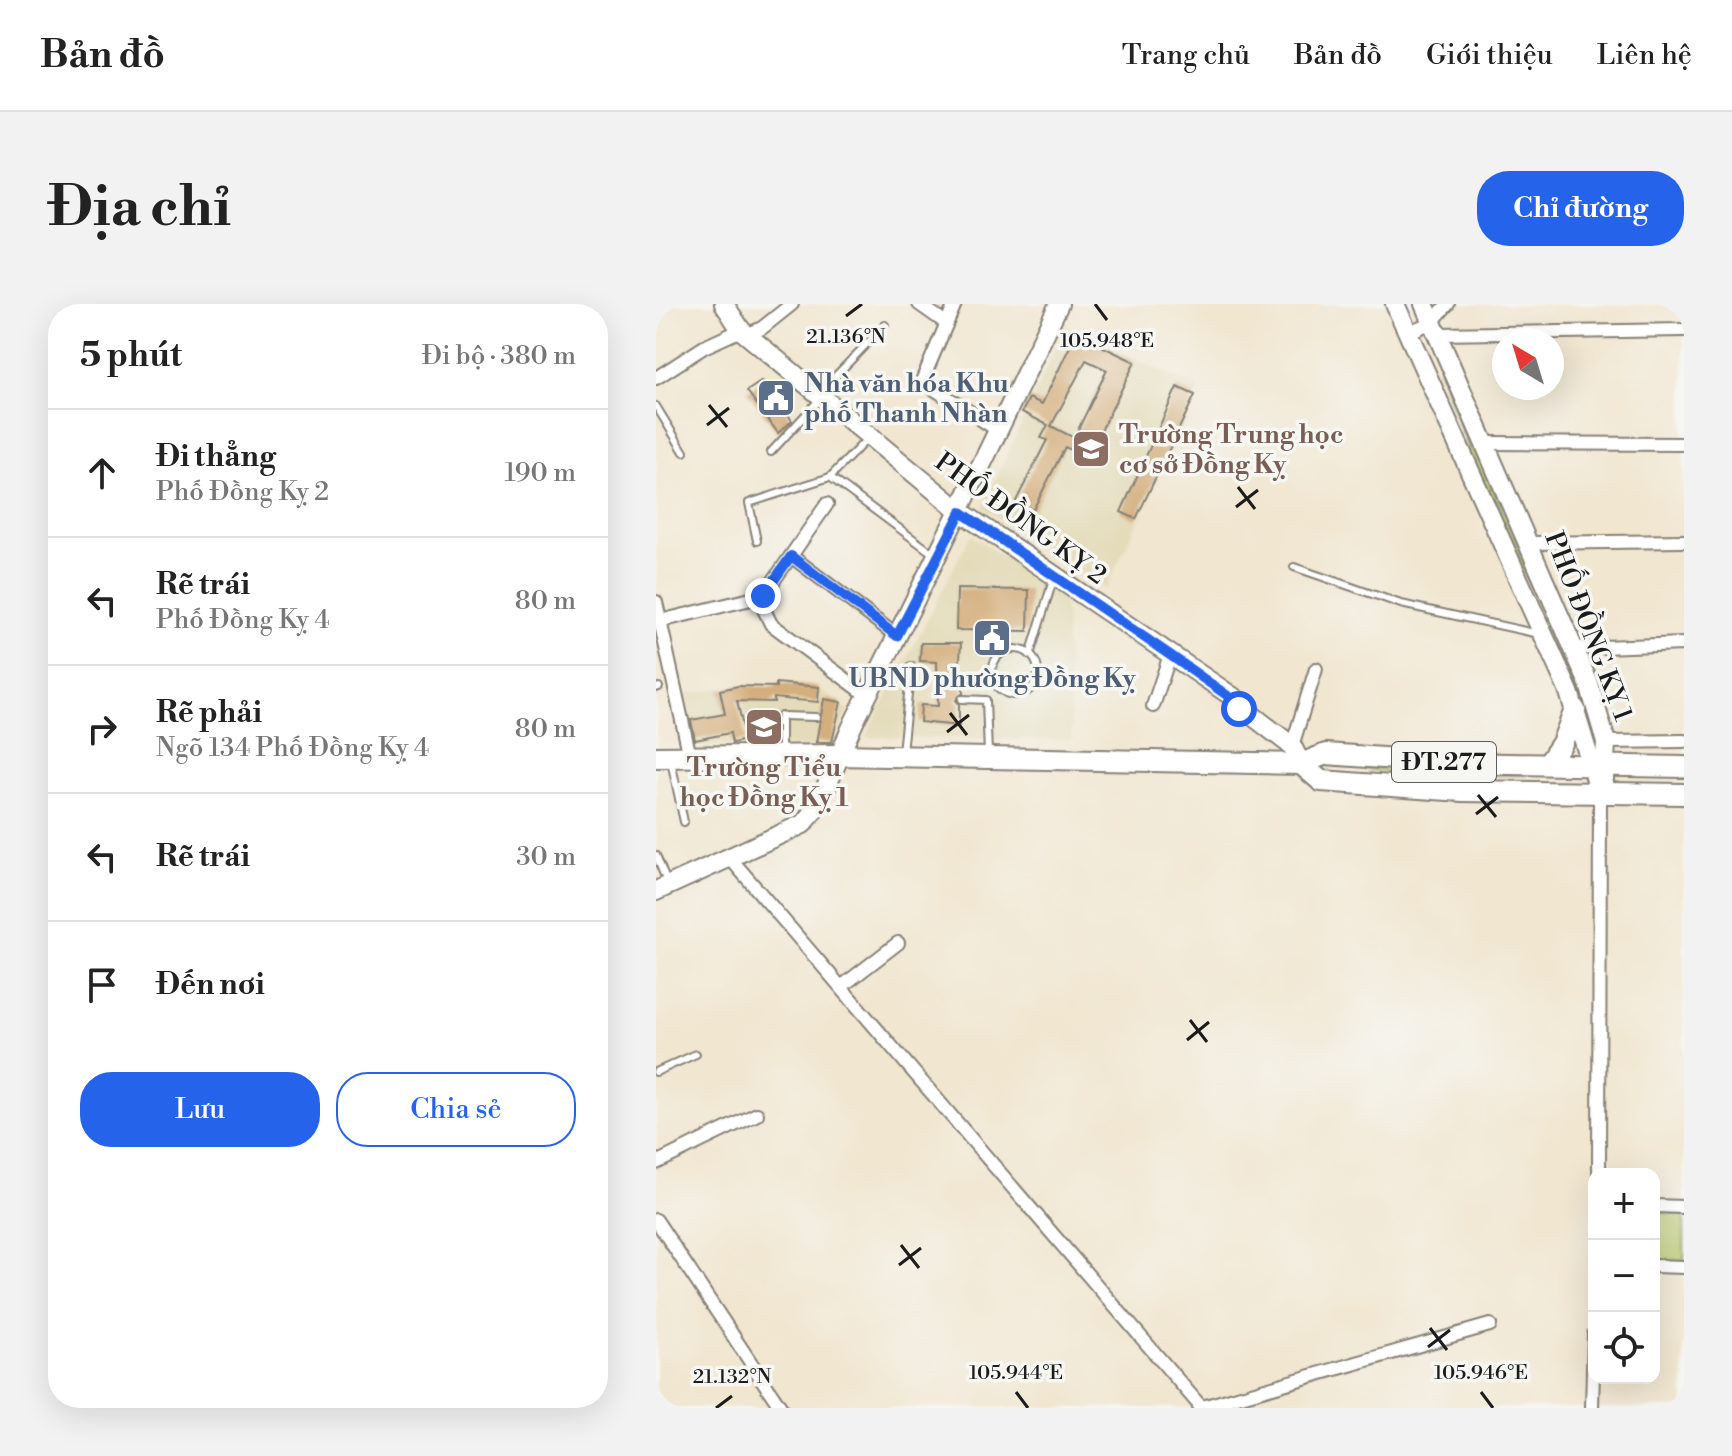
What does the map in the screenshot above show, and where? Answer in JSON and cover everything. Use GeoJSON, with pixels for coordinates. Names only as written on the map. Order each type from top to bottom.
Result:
{"type":"FeatureCollection","features":[{"type":"Feature","properties":{"kind":"main road"},"geometry":{"type":"LineString","coordinates":[[1548,764],[1561,745],[1575,710]]}},
{"type":"Feature","properties":{"kind":"main road","name":"ĐT.277"},"geometry":{"type":"LineString","coordinates":[[672,757],[837,755],[988,758],[1326,754],[1426,762],[1684,767]]}},
{"type":"Feature","properties":{"kind":"main road","name":"ĐT.277"},"geometry":{"type":"LineString","coordinates":[[1297,755],[1321,781],[1462,791],[1684,794]]}},
{"type":"Feature","properties":{"kind":"street","name":"PHỐ ĐỒNG KỴ 2"},"geometry":{"type":"LineString","coordinates":[[724,304],[745,332],[961,512],[1228,696],[1233,706],[1244,709],[1297,755]]}},
{"type":"Feature","properties":{"kind":"street"},"geometry":{"type":"LineString","coordinates":[[656,378],[690,355],[762,328],[792,304]]}},
{"type":"Feature","properties":{"kind":"street"},"geometry":{"type":"LineString","coordinates":[[919,304],[946,323]]}},
{"type":"Feature","properties":{"kind":"street"},"geometry":{"type":"LineString","coordinates":[[955,304],[922,381],[999,431]]}},
{"type":"Feature","properties":{"kind":"street"},"geometry":{"type":"LineString","coordinates":[[662,889],[803,824],[815,812],[837,755],[961,512],[1059,304]]}},
{"type":"Feature","properties":{"kind":"street","name":"PHỐ ĐỒNG KỴ 1"},"geometry":{"type":"LineString","coordinates":[[1395,304],[1598,764],[1600,793]]}},
{"type":"Feature","properties":{"kind":"street","name":"PHỐ ĐỒNG KỴ 1"},"geometry":{"type":"LineString","coordinates":[[1424,304],[1574,648],[1606,742],[1598,764]]}},
{"type":"Feature","properties":{"kind":"street"},"geometry":{"type":"LineString","coordinates":[[1435,328],[1448,304]]}},
{"type":"Feature","properties":{"kind":"street"},"geometry":{"type":"LineString","coordinates":[[1407,333],[1435,328],[1684,330]]}},
{"type":"Feature","properties":{"kind":"street"},"geometry":{"type":"LineString","coordinates":[[1484,443],[1684,444]]}},
{"type":"Feature","properties":{"kind":"street"},"geometry":{"type":"LineString","coordinates":[[660,621],[758,597],[769,590],[827,504]]}},
{"type":"Feature","properties":{"kind":"street"},"geometry":{"type":"LineString","coordinates":[[1530,543],[1684,541]]}},
{"type":"Feature","properties":{"kind":"street"},"geometry":{"type":"LineString","coordinates":[[791,556],[897,636]]}},
{"type":"Feature","properties":{"kind":"street"},"geometry":{"type":"LineString","coordinates":[[758,597],[771,624],[867,695]]}},
{"type":"Feature","properties":{"kind":"street"},"geometry":{"type":"LineString","coordinates":[[656,602],[672,757]]}},
{"type":"Feature","properties":{"kind":"street"},"geometry":{"type":"LineString","coordinates":[[1574,648],[1684,644]]}},
{"type":"Feature","properties":{"kind":"street"},"geometry":{"type":"LineString","coordinates":[[1153,706],[1170,655]]}},
{"type":"Feature","properties":{"kind":"street"},"geometry":{"type":"LineString","coordinates":[[1297,755],[1316,669]]}},
{"type":"Feature","properties":{"kind":"street"},"geometry":{"type":"LineString","coordinates":[[1606,742],[1684,741]]}},
{"type":"Feature","properties":{"kind":"street"},"geometry":{"type":"LineString","coordinates":[[1599,1168],[1600,793]]}},
{"type":"Feature","properties":{"kind":"street"},"geometry":{"type":"LineString","coordinates":[[730,858],[1200,1407],[1490,1325]]}},
{"type":"Feature","properties":{"kind":"street"},"geometry":{"type":"LineString","coordinates":[[841,987],[898,943]]}},
{"type":"Feature","properties":{"kind":"street"},"geometry":{"type":"LineString","coordinates":[[656,1163],[757,1114]]}},
{"type":"Feature","properties":{"kind":"street"},"geometry":{"type":"LineString","coordinates":[[1660,1206],[1684,1207]]}},
{"type":"Feature","properties":{"kind":"street"},"geometry":{"type":"LineString","coordinates":[[656,1220],[781,1408]]}},
{"type":"Feature","properties":{"kind":"street"},"geometry":{"type":"LineString","coordinates":[[1660,1266],[1684,1267]]}},
{"type":"Feature","properties":{"kind":"street"},"geometry":{"type":"LineString","coordinates":[[1592,1408],[1593,1384]]}},
{"type":"Feature","properties":{"kind":"lane"},"geometry":{"type":"LineString","coordinates":[[771,452],[885,325]]}},
{"type":"Feature","properties":{"kind":"lane"},"geometry":{"type":"LineString","coordinates":[[656,406],[684,452]]}},
{"type":"Feature","properties":{"kind":"lane"},"geometry":{"type":"LineString","coordinates":[[757,541],[749,503],[830,477],[870,437]]}},
{"type":"Feature","properties":{"kind":"lane"},"geometry":{"type":"LineString","coordinates":[[830,477],[938,557]]}},
{"type":"Feature","properties":{"kind":"lane"},"geometry":{"type":"LineString","coordinates":[[1294,567],[1401,604],[1542,634]]}},
{"type":"Feature","properties":{"kind":"lane"},"geometry":{"type":"LineString","coordinates":[[962,699],[986,700],[1002,692],[1017,695],[1035,683],[1037,668],[1030,655],[1055,574]]}},
{"type":"Feature","properties":{"kind":"lane"},"geometry":{"type":"LineString","coordinates":[[1002,692],[992,673],[996,659],[1009,650],[1030,655]]}},
{"type":"Feature","properties":{"kind":"lane"},"geometry":{"type":"LineString","coordinates":[[902,756],[911,666]]}},
{"type":"Feature","properties":{"kind":"lane"},"geometry":{"type":"LineString","coordinates":[[986,700],[988,758]]}},
{"type":"Feature","properties":{"kind":"lane"},"geometry":{"type":"LineString","coordinates":[[781,756],[781,716],[816,717]]}},
{"type":"Feature","properties":{"kind":"lane"},"geometry":{"type":"LineString","coordinates":[[755,722],[781,723]]}},
{"type":"Feature","properties":{"kind":"lane"},"geometry":{"type":"LineString","coordinates":[[672,757],[684,822]]}},
{"type":"Feature","properties":{"kind":"lane"},"geometry":{"type":"LineString","coordinates":[[656,855],[662,889]]}},
{"type":"Feature","properties":{"kind":"lane"},"geometry":{"type":"LineString","coordinates":[[656,1072],[696,1054]]}},
{"type":"Feature","properties":{"kind":"shaded area","name":"Trường Trung học cơ sở Đồng Kỵ"},"geometry":{"type":"Polygon","coordinates":[[[1066,325],[1199,389],[1106,589],[983,508],[1066,325]]]}},
{"type":"Feature","properties":{"kind":"shaded area","name":"UBND phường Đồng Kỵ"},"geometry":{"type":"Polygon","coordinates":[[[971,535],[1064,597],[1072,740],[866,737],[971,535]]]}},
{"type":"Feature","properties":{"kind":"shaded area","name":"Trường Tiểu học Đồng Kỵ 1"},"geometry":{"type":"Polygon","coordinates":[[[741,685],[818,688],[848,710],[832,748],[747,744],[690,748],[680,695],[741,685]]]}},
{"type":"Feature","properties":{"kind":"green space"},"geometry":{"type":"Polygon","coordinates":[[[1439,369],[1443,372],[1583,694],[1578,690],[1470,453],[1439,369]]]}},
{"type":"Feature","properties":{"kind":"green space"},"geometry":{"type":"Polygon","coordinates":[[[1323,761],[1527,775],[1405,774],[1324,764],[1323,761]]]}},
{"type":"Feature","properties":{"kind":"green space"},"geometry":{"type":"Polygon","coordinates":[[[1660,1213],[1684,1213],[1684,1261],[1660,1260],[1660,1213]]]}},
{"type":"Feature","properties":{"kind":"building"},"geometry":{"type":"Polygon","coordinates":[[[1076,334],[1135,362],[1092,449],[1096,451],[1092,460],[1065,447],[1033,510],[1016,501],[1047,440],[1041,438],[1048,425],[1022,412],[1029,398],[1042,404],[1076,334]],[[1086,360],[1051,426],[1074,438],[1107,370],[1086,360]]]}},
{"type":"Feature","properties":{"kind":"building"},"geometry":{"type":"Polygon","coordinates":[[[762,381],[774,396],[776,394],[792,421],[778,433],[747,391],[762,381]]]}},
{"type":"Feature","properties":{"kind":"building"},"geometry":{"type":"Polygon","coordinates":[[[1177,387],[1195,395],[1136,519],[1121,512],[1177,387]]]}},
{"type":"Feature","properties":{"kind":"building"},"geometry":{"type":"Polygon","coordinates":[[[957,589],[1029,590],[1028,631],[956,630],[957,589]]]}},
{"type":"Feature","properties":{"kind":"building"},"geometry":{"type":"Polygon","coordinates":[[[921,643],[961,643],[959,675],[963,675],[963,693],[956,700],[959,704],[959,726],[920,722],[921,705],[938,706],[937,662],[920,661],[921,643]]]}},
{"type":"Feature","properties":{"kind":"building"},"geometry":{"type":"Polygon","coordinates":[[[776,683],[819,687],[818,702],[774,698],[774,702],[737,701],[746,740],[732,743],[730,733],[695,740],[691,720],[725,714],[720,690],[738,686],[776,687],[776,683]]]}},
{"type":"Feature","properties":{"kind":"building"},"geometry":{"type":"Polygon","coordinates":[[[824,699],[841,702],[832,742],[816,742],[824,699]]]}},
{"type":"Feature","properties":{"kind":"place","name":"Nhà văn hóa Khu phố Thanh Nhàn"},"geometry":{"type":"Point","coordinates":[776,398]}},
{"type":"Feature","properties":{"kind":"place","name":"Trường Trung học cơ sở Đồng Kỵ"},"geometry":{"type":"Point","coordinates":[1091,449]}},
{"type":"Feature","properties":{"kind":"place","name":"UBND phường Đồng Kỵ"},"geometry":{"type":"Point","coordinates":[992,638]}},
{"type":"Feature","properties":{"kind":"place","name":"Trường Tiểu học Đồng Kỵ 1"},"geometry":{"type":"Point","coordinates":[764,727]}},
{"type":"Feature","properties":{"kind":"route"},"geometry":{"type":"LineString","coordinates":[[763,596],[791,556],[897,636],[961,512],[1228,696],[1233,706],[1239,709]]}}]}
